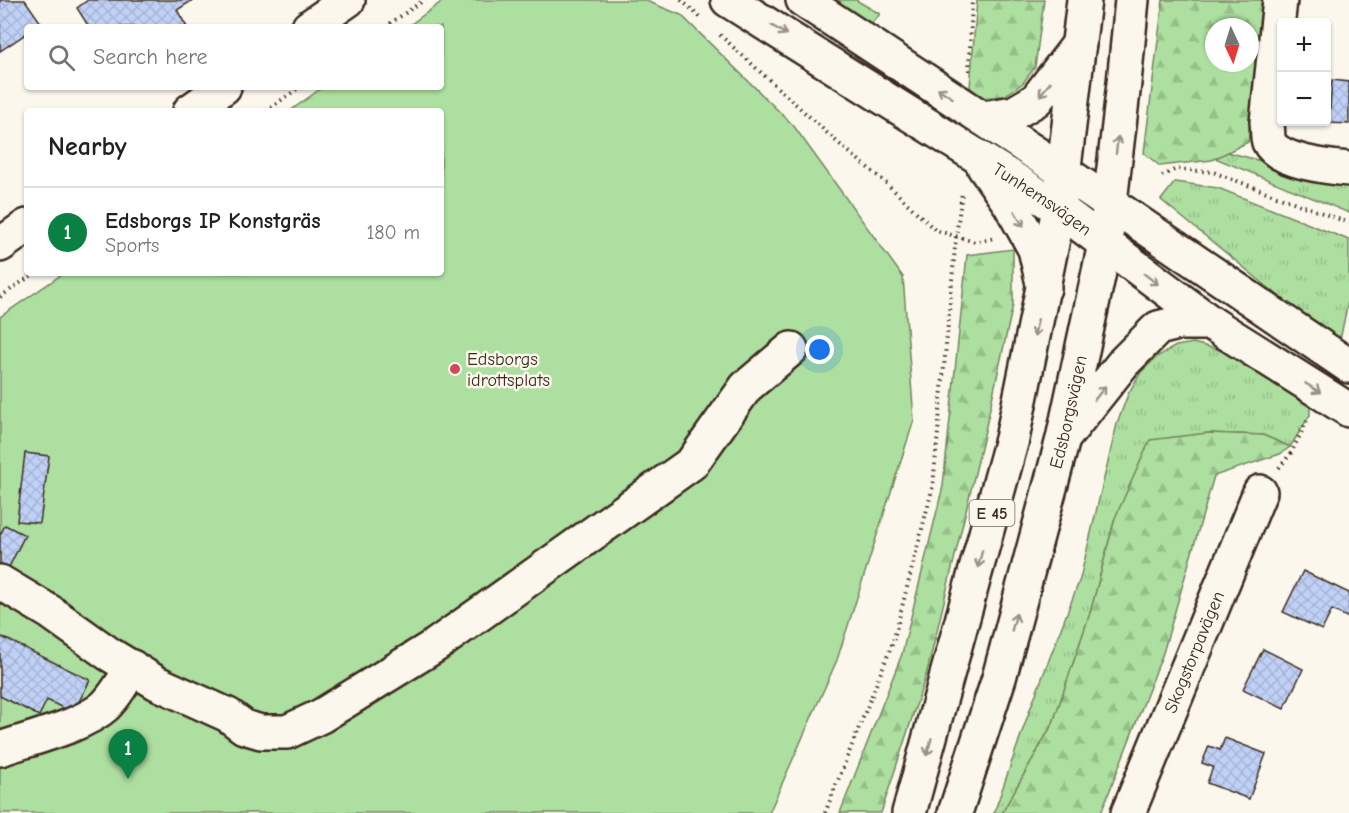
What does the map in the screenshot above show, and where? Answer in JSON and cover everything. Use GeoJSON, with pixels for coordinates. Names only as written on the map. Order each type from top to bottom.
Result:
{"type":"FeatureCollection","features":[{"type":"Feature","properties":{"kind":"main road"},"geometry":{"type":"LineString","coordinates":[[312,16],[348,0]]}},
{"type":"Feature","properties":{"kind":"main road","name":"Tunhemsvägen"},"geometry":{"type":"LineString","coordinates":[[803,0],[1064,171],[1349,366]]}},
{"type":"Feature","properties":{"kind":"main road","name":"E 45"},"geometry":{"type":"LineString","coordinates":[[909,813],[1012,439],[1059,209],[1081,42],[1084,0]]}},
{"type":"Feature","properties":{"kind":"main road","name":"Edsborgsvägen"},"geometry":{"type":"LineString","coordinates":[[955,813],[999,678],[1063,439],[1105,244],[1132,0]]}},
{"type":"Feature","properties":{"kind":"main road"},"geometry":{"type":"LineString","coordinates":[[1280,0],[1267,122],[1270,142],[1280,154],[1296,160],[1349,169]]}},
{"type":"Feature","properties":{"kind":"main road","name":"Tunhemsvägen"},"geometry":{"type":"LineString","coordinates":[[718,12],[974,153],[1059,209],[1210,323],[1349,410]]}},
{"type":"Feature","properties":{"kind":"main road"},"geometry":{"type":"LineString","coordinates":[[983,118],[1014,113],[1036,100],[1081,42]]}},
{"type":"Feature","properties":{"kind":"main road"},"geometry":{"type":"LineString","coordinates":[[194,108],[220,90]]}},
{"type":"Feature","properties":{"kind":"main road"},"geometry":{"type":"LineString","coordinates":[[974,153],[1010,204],[1035,249],[1044,288]]}},
{"type":"Feature","properties":{"kind":"main road"},"geometry":{"type":"LineString","coordinates":[[0,245],[24,228]]}},
{"type":"Feature","properties":{"kind":"main road"},"geometry":{"type":"LineString","coordinates":[[1063,439],[1124,362],[1158,328],[1178,323],[1210,323]]}},
{"type":"Feature","properties":{"kind":"main road"},"geometry":{"type":"LineString","coordinates":[[0,582],[50,612],[109,654],[157,683],[228,715],[244,727],[261,732],[288,732],[321,716],[436,645],[692,463],[746,387],[791,350]]}},
{"type":"Feature","properties":{"kind":"main road","name":"Skogstorpavägen"},"geometry":{"type":"LineString","coordinates":[[1128,813],[1260,492]]}},
{"type":"Feature","properties":{"kind":"main road"},"geometry":{"type":"LineString","coordinates":[[0,749],[60,729],[104,707],[117,692],[132,667]]}},
{"type":"Feature","properties":{"kind":"path"},"geometry":{"type":"LineString","coordinates":[[389,24],[424,0]]}},
{"type":"Feature","properties":{"kind":"path"},"geometry":{"type":"LineString","coordinates":[[681,0],[718,12]]}},
{"type":"Feature","properties":{"kind":"path"},"geometry":{"type":"LineString","coordinates":[[969,76],[972,0]]}},
{"type":"Feature","properties":{"kind":"path"},"geometry":{"type":"LineString","coordinates":[[717,32],[837,142],[885,182],[935,230],[975,242],[1001,237]]}},
{"type":"Feature","properties":{"kind":"path"},"geometry":{"type":"LineString","coordinates":[[270,108],[296,90]]}},
{"type":"Feature","properties":{"kind":"path"},"geometry":{"type":"LineString","coordinates":[[1162,176],[1176,169],[1213,172],[1349,223]]}},
{"type":"Feature","properties":{"kind":"path"},"geometry":{"type":"LineString","coordinates":[[825,813],[893,642],[933,486],[962,189]]}},
{"type":"Feature","properties":{"kind":"path"},"geometry":{"type":"LineString","coordinates":[[0,297],[31,276]]}},
{"type":"Feature","properties":{"kind":"path"},"geometry":{"type":"LineString","coordinates":[[1260,492],[1291,453],[1309,416]]}},
{"type":"Feature","properties":{"kind":"green space","name":"Edsborgs idrottsplats"},"geometry":{"type":"Polygon","coordinates":[[[444,0],[644,0],[681,15],[793,125],[903,277],[914,420],[837,660],[769,813],[0,813],[0,317],[60,276],[444,276],[444,108],[294,108],[319,90],[444,90],[444,24],[411,24],[444,0]]]}},
{"type":"Feature","properties":{"kind":"green space"},"geometry":{"type":"Polygon","coordinates":[[[832,0],[856,0],[880,14],[870,25],[832,0]]]}},
{"type":"Feature","properties":{"kind":"green space"},"geometry":{"type":"Polygon","coordinates":[[[977,0],[1044,0],[1035,67],[1023,83],[1004,96],[981,98],[970,87],[977,0]]]}},
{"type":"Feature","properties":{"kind":"green space"},"geometry":{"type":"Polygon","coordinates":[[[1163,0],[1263,0],[1259,38],[1259,18],[1205,18],[1205,72],[1255,72],[1248,142],[1212,160],[1160,166],[1144,153],[1163,0]]]}},
{"type":"Feature","properties":{"kind":"green space"},"geometry":{"type":"Polygon","coordinates":[[[1227,152],[1349,184],[1349,213],[1215,158],[1227,152]]]}},
{"type":"Feature","properties":{"kind":"green space"},"geometry":{"type":"Polygon","coordinates":[[[1175,182],[1218,188],[1349,240],[1349,297],[1339,345],[1161,200],[1175,182]]]}},
{"type":"Feature","properties":{"kind":"green space"},"geometry":{"type":"Polygon","coordinates":[[[1013,249],[1013,305],[927,672],[881,813],[840,813],[902,654],[943,486],[967,255],[1013,249]]]}},
{"type":"Feature","properties":{"kind":"green space"},"geometry":{"type":"Polygon","coordinates":[[[1193,343],[1232,353],[1302,399],[1310,406],[1310,415],[1290,447],[1263,435],[1207,433],[1115,518],[1091,610],[1053,723],[1002,813],[994,813],[1029,712],[1080,579],[1117,424],[1128,394],[1141,372],[1158,356],[1176,346],[1193,343]]]}},
{"type":"Feature","properties":{"kind":"green space"},"geometry":{"type":"Polygon","coordinates":[[[1207,433],[1263,435],[1290,447],[1280,454],[1214,476],[1163,653],[1101,813],[1002,813],[1053,723],[1091,610],[1115,518],[1150,440],[1207,433]]]}},
{"type":"Feature","properties":{"kind":"building"},"geometry":{"type":"Polygon","coordinates":[[[0,0],[25,0],[41,23],[24,24],[24,35],[0,51],[0,0]]]}},
{"type":"Feature","properties":{"kind":"building"},"geometry":{"type":"Polygon","coordinates":[[[88,0],[193,0],[177,10],[185,24],[87,24],[77,8],[88,0]]]}},
{"type":"Feature","properties":{"kind":"building"},"geometry":{"type":"Polygon","coordinates":[[[1332,80],[1349,82],[1349,124],[1331,123],[1332,80]]]}},
{"type":"Feature","properties":{"kind":"building"},"geometry":{"type":"Polygon","coordinates":[[[25,453],[49,456],[40,523],[17,521],[25,453]]]}},
{"type":"Feature","properties":{"kind":"building"},"geometry":{"type":"Polygon","coordinates":[[[5,525],[25,535],[8,569],[0,565],[0,535],[5,525]]]}},
{"type":"Feature","properties":{"kind":"building"},"geometry":{"type":"Polygon","coordinates":[[[1303,571],[1349,593],[1349,618],[1332,610],[1322,630],[1283,612],[1303,571]]]}},
{"type":"Feature","properties":{"kind":"building"},"geometry":{"type":"Polygon","coordinates":[[[0,636],[90,680],[73,713],[47,700],[39,716],[0,696],[0,636]]]}},
{"type":"Feature","properties":{"kind":"building"},"geometry":{"type":"Polygon","coordinates":[[[1263,649],[1303,669],[1284,709],[1243,689],[1263,649]]]}},
{"type":"Feature","properties":{"kind":"building"},"geometry":{"type":"Polygon","coordinates":[[[1225,738],[1266,754],[1249,799],[1207,783],[1213,767],[1202,763],[1209,746],[1220,750],[1225,738]]]}},
{"type":"Feature","properties":{"kind":"place","name":"Edsborgs idrottsplats"},"geometry":{"type":"Point","coordinates":[455,369]}},
{"type":"Feature","properties":{"kind":"place","name":"Edsborgs IP Konstgräs"},"geometry":{"type":"Point","coordinates":[128,779]}}]}
